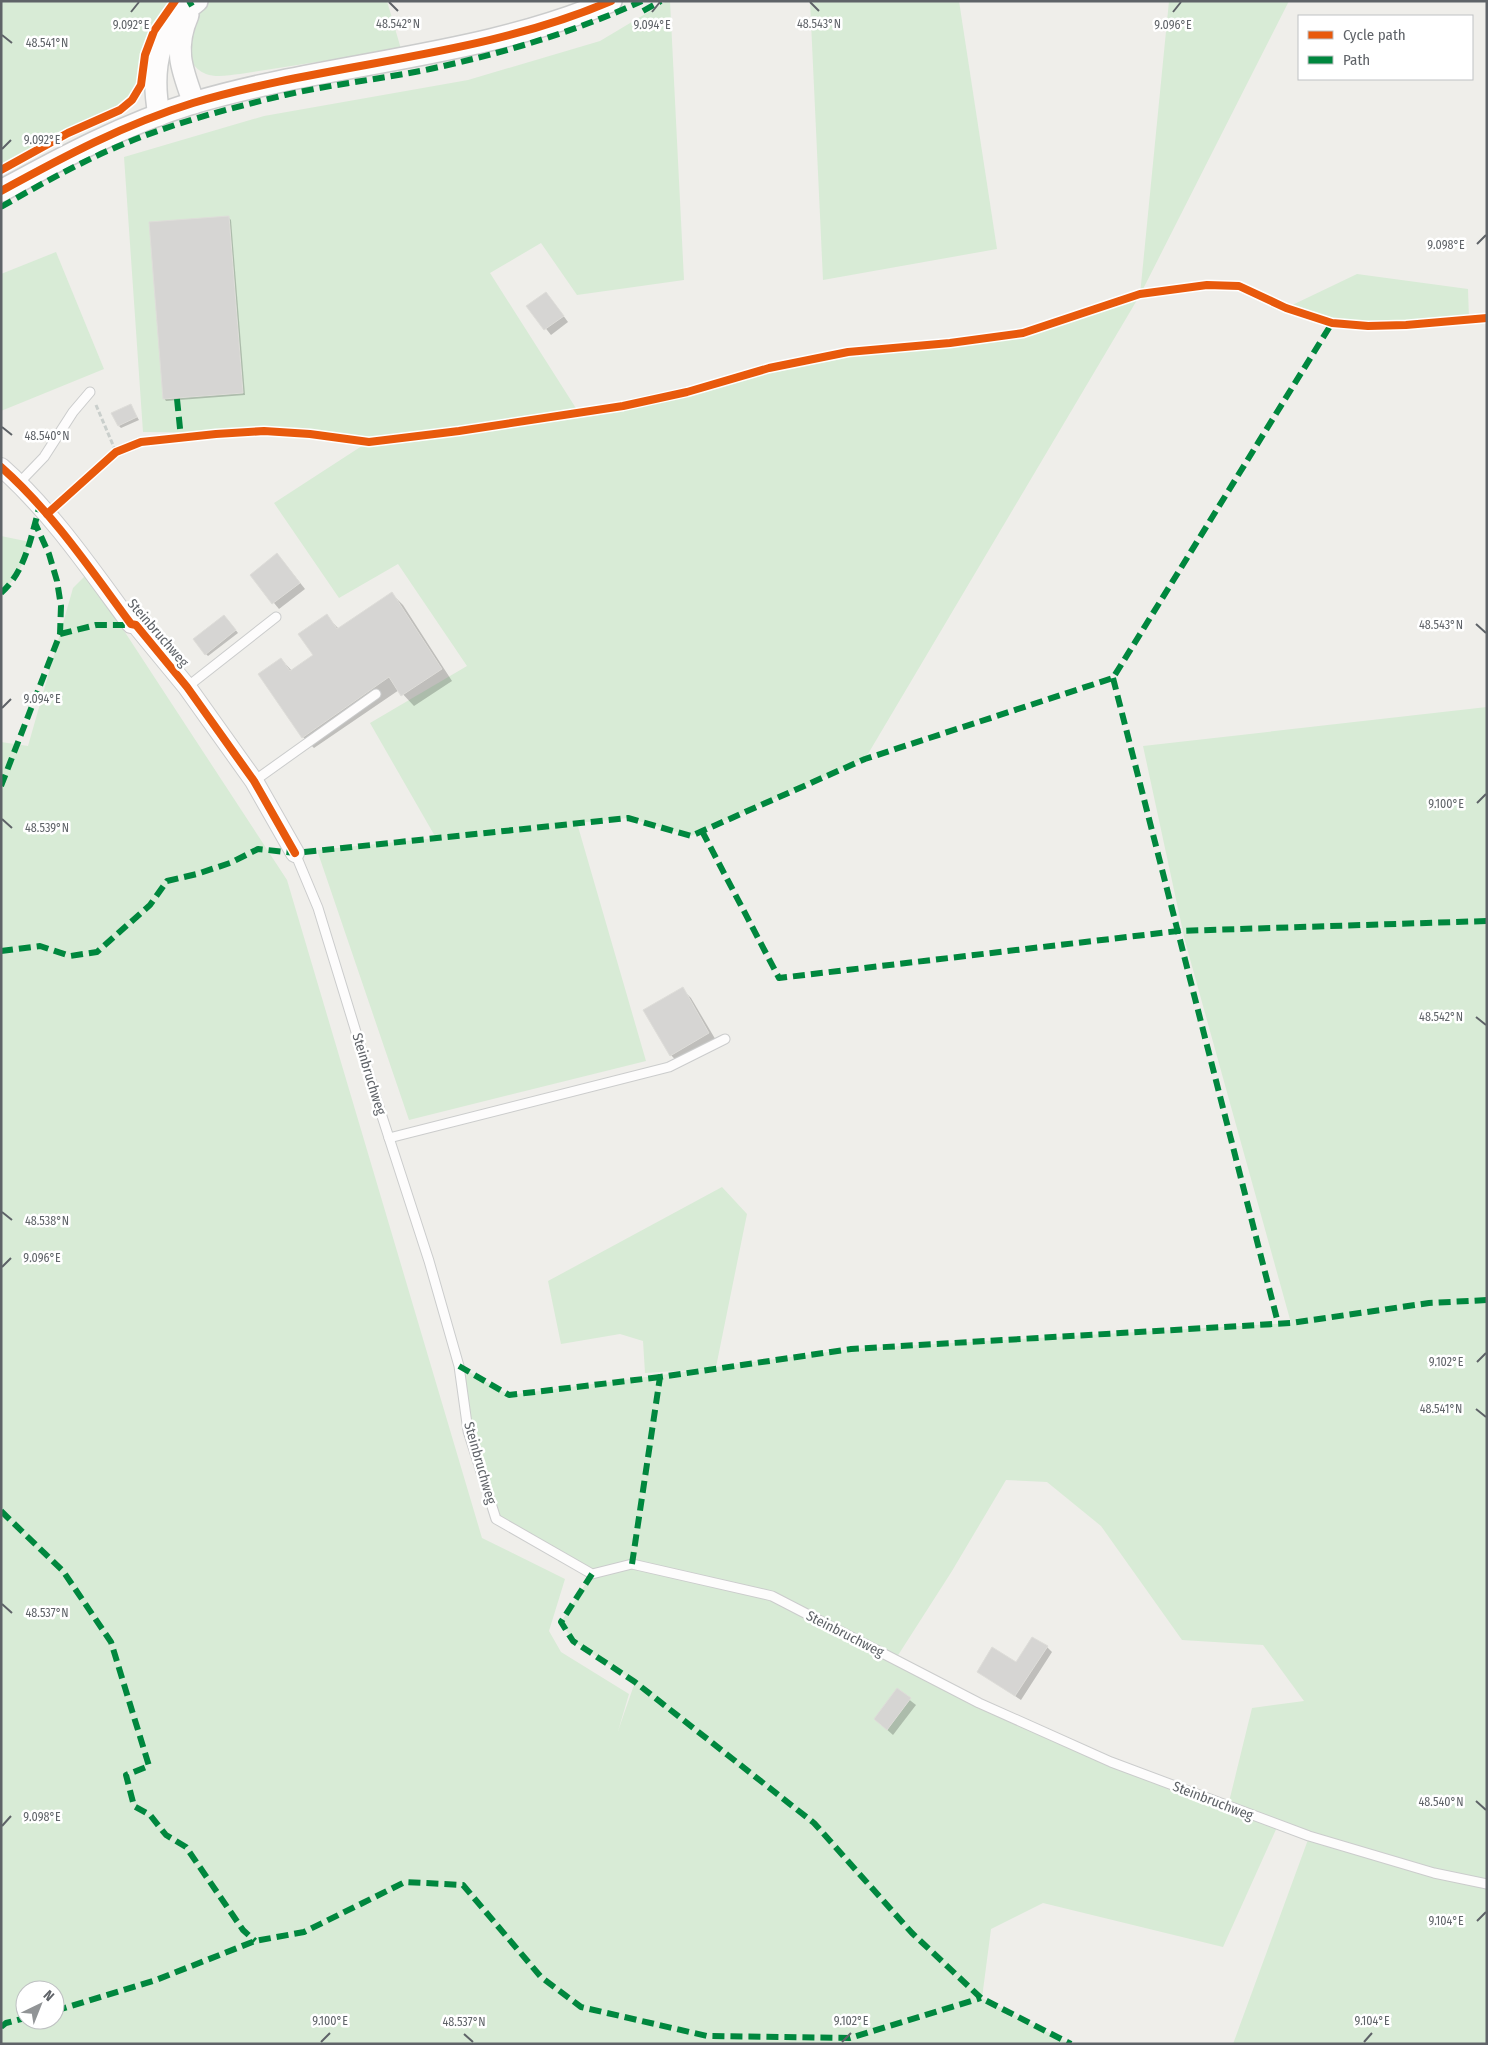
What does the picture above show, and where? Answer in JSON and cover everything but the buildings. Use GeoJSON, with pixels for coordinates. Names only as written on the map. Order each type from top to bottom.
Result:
{"type":"FeatureCollection","features":[{"type":"Feature","properties":{"kind":"street"},"geometry":{"type":"LineString","coordinates":[[1,191],[94,142],[159,115],[194,103],[265,86],[489,40],[550,24],[611,1]]}},
{"type":"Feature","properties":{"kind":"street"},"geometry":{"type":"LineString","coordinates":[[194,103],[181,64],[179,46],[183,28],[195,3]]}},
{"type":"Feature","properties":{"kind":"street"},"geometry":{"type":"LineString","coordinates":[[159,115],[155,88],[156,64],[162,44],[169,28],[177,17],[195,3]]}},
{"type":"Feature","properties":{"kind":"street","name":"Steinbruchweg"},"geometry":{"type":"LineString","coordinates":[[1,467],[19,483],[47,514],[131,624],[136,625],[188,687],[254,781],[295,853]]}},
{"type":"Feature","properties":{"kind":"lane"},"geometry":{"type":"LineString","coordinates":[[19,483],[44,456],[73,412],[90,392]]}},
{"type":"Feature","properties":{"kind":"lane"},"geometry":{"type":"LineString","coordinates":[[188,687],[276,617]]}},
{"type":"Feature","properties":{"kind":"lane"},"geometry":{"type":"LineString","coordinates":[[254,781],[376,694]]}},
{"type":"Feature","properties":{"kind":"lane","name":"Steinbruchweg"},"geometry":{"type":"LineString","coordinates":[[295,853],[318,908],[429,1261],[460,1366],[468,1431],[496,1519],[592,1574],[632,1564],[772,1596],[979,1703],[1111,1762],[1309,1836],[1434,1872],[1487,1884]]}},
{"type":"Feature","properties":{"kind":"lane"},"geometry":{"type":"LineString","coordinates":[[389,1138],[669,1067],[725,1038]]}},
{"type":"Feature","properties":{"kind":"path"},"geometry":{"type":"LineString","coordinates":[[90,392],[116,452]]}},
{"type":"Feature","properties":{"kind":"green space"},"geometry":{"type":"Polygon","coordinates":[[[1,1],[171,1],[161,13],[150,33],[144,48],[135,91],[126,101],[110,111],[57,134],[1,166],[1,1]]]}},
{"type":"Feature","properties":{"kind":"green space"},"geometry":{"type":"Polygon","coordinates":[[[210,1],[387,1],[401,49],[240,74],[214,76],[206,74],[195,66],[188,55],[187,35],[192,21],[210,1]]]}},
{"type":"Feature","properties":{"kind":"green space"},"geometry":{"type":"Polygon","coordinates":[[[670,1],[684,280],[577,295],[541,243],[490,273],[579,413],[688,392],[769,368],[848,352],[950,343],[1023,333],[1140,295],[865,759],[691,836],[628,818],[577,823],[646,1061],[409,1120],[317,850],[436,838],[370,723],[467,666],[398,564],[339,598],[274,503],[368,442],[310,434],[143,432],[124,157],[264,116],[468,80],[600,41],[670,1]]]}},
{"type":"Feature","properties":{"kind":"green space"},"geometry":{"type":"Polygon","coordinates":[[[810,1],[959,1],[997,249],[823,280],[810,1]]]}},
{"type":"Feature","properties":{"kind":"green space"},"geometry":{"type":"Polygon","coordinates":[[[1169,1],[1289,1],[1140,295],[1169,1]]]}},
{"type":"Feature","properties":{"kind":"green space"},"geometry":{"type":"Polygon","coordinates":[[[56,252],[104,369],[1,411],[1,274],[56,252]]]}},
{"type":"Feature","properties":{"kind":"green space"},"geometry":{"type":"Polygon","coordinates":[[[1357,274],[1468,289],[1469,319],[1402,325],[1351,325],[1322,321],[1286,308],[1357,274]]]}},
{"type":"Feature","properties":{"kind":"green space"},"geometry":{"type":"Polygon","coordinates":[[[1,536],[30,542],[20,570],[1,593],[1,536]]]}},
{"type":"Feature","properties":{"kind":"green space"},"geometry":{"type":"Polygon","coordinates":[[[91,570],[115,617],[287,880],[482,1538],[565,1579],[549,1631],[561,1652],[629,1694],[618,1731],[635,1682],[573,1641],[561,1622],[592,1574],[496,1519],[468,1431],[459,1366],[509,1395],[707,1369],[645,1373],[643,1341],[620,1334],[561,1344],[548,1281],[722,1187],[747,1214],[716,1367],[851,1349],[1291,1323],[1185,941],[1143,746],[1487,707],[1487,2044],[1233,2044],[1309,1837],[1278,1825],[1223,1947],[1043,1903],[991,1929],[982,1998],[1071,2044],[1,2044],[1,742],[28,746],[73,588],[91,570]],[[1006,1480],[952,1571],[895,1660],[979,1703],[1228,1806],[1252,1708],[1304,1701],[1263,1645],[1182,1640],[1101,1526],[1047,1482],[1006,1480]]]}},
{"type":"Feature","properties":{"kind":"marked path"},"geometry":{"type":"LineString","coordinates":[[189,1],[192,6]]}},
{"type":"Feature","properties":{"kind":"marked path"},"geometry":{"type":"LineString","coordinates":[[1,207],[94,157],[145,135],[184,122],[285,95],[412,73],[485,56],[565,32],[642,1]]}},
{"type":"Feature","properties":{"kind":"marked path"},"geometry":{"type":"LineString","coordinates":[[643,11],[661,1]]}},
{"type":"Feature","properties":{"kind":"marked path"},"geometry":{"type":"LineString","coordinates":[[1,951],[40,946],[70,956],[97,952],[150,905],[167,881],[197,874],[230,863],[258,849],[295,853],[628,818],[691,836],[865,759],[1113,678],[1332,323]]}},
{"type":"Feature","properties":{"kind":"marked path"},"geometry":{"type":"LineString","coordinates":[[177,399],[181,438]]}},
{"type":"Feature","properties":{"kind":"marked path"},"geometry":{"type":"LineString","coordinates":[[1,593],[22,564],[40,505]]}},
{"type":"Feature","properties":{"kind":"marked path"},"geometry":{"type":"LineString","coordinates":[[1,786],[60,634],[61,606],[57,581],[49,554],[35,523]]}},
{"type":"Feature","properties":{"kind":"marked path"},"geometry":{"type":"LineString","coordinates":[[60,634],[96,625],[134,625]]}},
{"type":"Feature","properties":{"kind":"marked path"},"geometry":{"type":"LineString","coordinates":[[1113,678],[1278,1323]]}},
{"type":"Feature","properties":{"kind":"marked path"},"geometry":{"type":"LineString","coordinates":[[702,831],[779,978],[1178,931],[1487,921]]}},
{"type":"Feature","properties":{"kind":"marked path"},"geometry":{"type":"LineString","coordinates":[[632,1564],[660,1377],[851,1349],[1291,1323],[1429,1303],[1487,1300]]}},
{"type":"Feature","properties":{"kind":"marked path"},"geometry":{"type":"LineString","coordinates":[[459,1366],[509,1395],[660,1377]]}},
{"type":"Feature","properties":{"kind":"marked path"},"geometry":{"type":"LineString","coordinates":[[1,1511],[63,1571],[111,1642],[149,1766],[126,1775],[134,1806],[150,1815],[166,1835],[186,1847],[243,1930],[255,1941]]}},
{"type":"Feature","properties":{"kind":"marked path"},"geometry":{"type":"LineString","coordinates":[[592,1574],[561,1622],[573,1641],[635,1682],[814,1823],[912,1933],[981,1998],[1071,2044]]}},
{"type":"Feature","properties":{"kind":"marked path"},"geometry":{"type":"LineString","coordinates":[[65,2008],[156,1980],[255,1941],[304,1932],[405,1882],[463,1885],[541,1977],[581,2007],[707,2036],[850,2038],[981,1998]]}},
{"type":"Feature","properties":{"kind":"marked path"},"geometry":{"type":"LineString","coordinates":[[1,2027],[6,2023],[15,2021]]}},
{"type":"Feature","properties":{"kind":"cycle path"},"geometry":{"type":"LineString","coordinates":[[1,170],[68,133],[120,110],[132,100],[141,85],[145,55],[154,31],[175,1]]}},
{"type":"Feature","properties":{"kind":"cycle path"},"geometry":{"type":"LineString","coordinates":[[1,191],[119,131],[193,103],[245,89],[457,48],[561,20],[611,1]]}},
{"type":"Feature","properties":{"kind":"cycle path"},"geometry":{"type":"LineString","coordinates":[[47,514],[116,452],[141,442],[264,431],[310,434],[369,442],[459,431],[623,406],[687,392],[769,368],[848,352],[950,343],[1023,333],[1140,294],[1207,285],[1239,286],[1286,308],[1332,323],[1368,326],[1406,325],[1487,318]]}},
{"type":"Feature","properties":{"kind":"cycle path"},"geometry":{"type":"LineString","coordinates":[[1,467],[20,484],[54,522],[131,624],[136,625],[187,687],[254,781],[295,853]]}}]}
